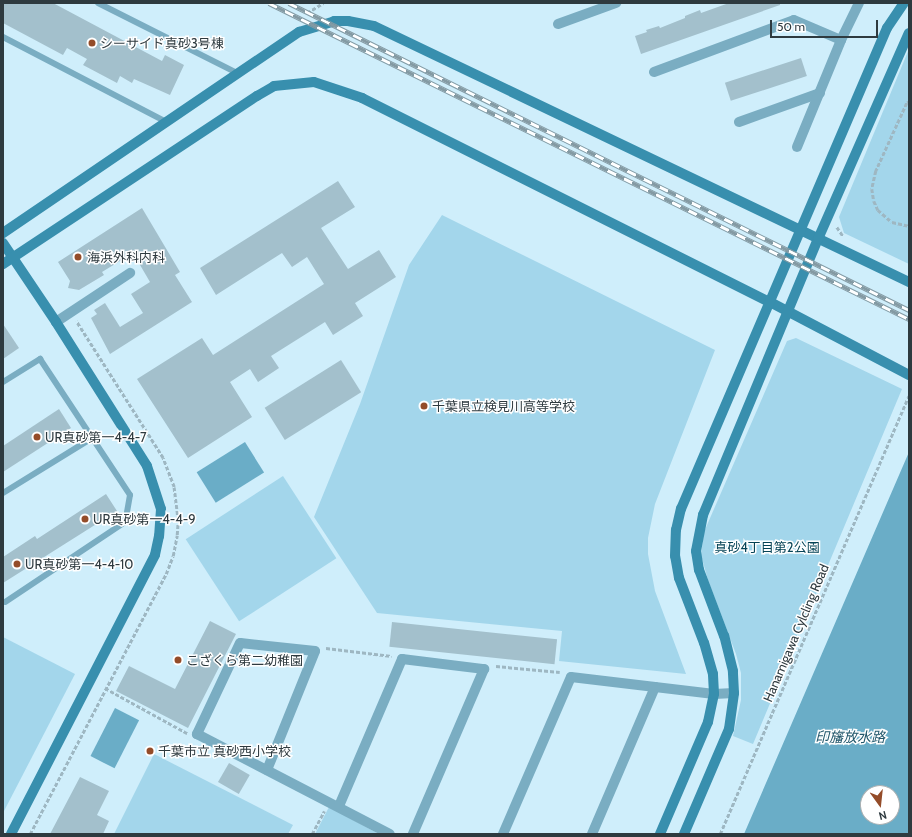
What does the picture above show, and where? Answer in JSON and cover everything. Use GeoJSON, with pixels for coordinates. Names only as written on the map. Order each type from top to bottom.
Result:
{"type":"FeatureCollection","features":[{"type":"Feature","properties":{"kind":"street"},"geometry":{"type":"LineString","coordinates":[[558,24],[616,3]]}},
{"type":"Feature","properties":{"kind":"street"},"geometry":{"type":"LineString","coordinates":[[797,147],[841,40],[858,3]]}},
{"type":"Feature","properties":{"kind":"street"},"geometry":{"type":"LineString","coordinates":[[660,834],[708,722],[714,694],[713,674],[704,643],[679,578],[675,556],[676,530],[681,509],[887,28],[904,3]]}},
{"type":"Feature","properties":{"kind":"street"},"geometry":{"type":"LineString","coordinates":[[654,72],[794,20],[841,40]]}},
{"type":"Feature","properties":{"kind":"street"},"geometry":{"type":"LineString","coordinates":[[3,233],[299,32],[334,21],[361,22],[374,26],[799,231],[909,282]]}},
{"type":"Feature","properties":{"kind":"street"},"geometry":{"type":"LineString","coordinates":[[684,834],[729,729],[734,693],[733,671],[724,636],[699,570],[696,551],[703,515],[818,240],[909,33]]}},
{"type":"Feature","properties":{"kind":"street"},"geometry":{"type":"LineString","coordinates":[[3,264],[274,86],[314,82],[362,98],[788,311],[909,376]]}},
{"type":"Feature","properties":{"kind":"street"},"geometry":{"type":"LineString","coordinates":[[739,122],[820,93]]}},
{"type":"Feature","properties":{"kind":"street"},"geometry":{"type":"LineString","coordinates":[[3,243],[56,322],[147,466],[161,509],[161,522],[155,555],[11,834]]}},
{"type":"Feature","properties":{"kind":"street"},"geometry":{"type":"LineString","coordinates":[[56,322],[130,273]]}},
{"type":"Feature","properties":{"kind":"street"},"geometry":{"type":"LineString","coordinates":[[267,770],[315,651],[240,643],[197,734],[267,770],[329,801],[390,834]]}},
{"type":"Feature","properties":{"kind":"street"},"geometry":{"type":"LineString","coordinates":[[338,806],[402,659],[484,669],[413,834]]}},
{"type":"Feature","properties":{"kind":"street"},"geometry":{"type":"LineString","coordinates":[[503,834],[571,676],[714,694],[734,693]]}},
{"type":"Feature","properties":{"kind":"street"},"geometry":{"type":"LineString","coordinates":[[592,834],[655,687]]}},
{"type":"Feature","properties":{"kind":"lane"},"geometry":{"type":"LineString","coordinates":[[98,3],[237,73]]}},
{"type":"Feature","properties":{"kind":"lane"},"geometry":{"type":"LineString","coordinates":[[3,37],[166,122]]}},
{"type":"Feature","properties":{"kind":"lane"},"geometry":{"type":"LineString","coordinates":[[3,382],[40,359],[130,495],[125,522],[5,602]]}},
{"type":"Feature","properties":{"kind":"lane"},"geometry":{"type":"LineString","coordinates":[[3,493],[92,438]]}},
{"type":"Feature","properties":{"kind":"path"},"geometry":{"type":"LineString","coordinates":[[307,13],[323,3]]}},
{"type":"Feature","properties":{"kind":"path"},"geometry":{"type":"LineString","coordinates":[[909,102],[907,103],[876,171],[872,190],[874,201],[878,210],[892,222],[909,226]]}},
{"type":"Feature","properties":{"kind":"path"},"geometry":{"type":"LineString","coordinates":[[836,223],[839,232],[844,237]]}},
{"type":"Feature","properties":{"kind":"path"},"geometry":{"type":"LineString","coordinates":[[30,834],[105,688],[166,574],[173,556],[177,535],[177,506],[174,486],[163,458],[75,319]]}},
{"type":"Feature","properties":{"kind":"path","name":"Hanamigawa Cylcling Road"},"geometry":{"type":"LineString","coordinates":[[720,834],[909,396]]}},
{"type":"Feature","properties":{"kind":"path"},"geometry":{"type":"LineString","coordinates":[[315,651],[326,648],[394,656],[402,659]]}},
{"type":"Feature","properties":{"kind":"path"},"geometry":{"type":"LineString","coordinates":[[484,669],[495,666],[562,673],[571,676]]}},
{"type":"Feature","properties":{"kind":"path"},"geometry":{"type":"LineString","coordinates":[[105,688],[187,733],[197,734]]}},
{"type":"Feature","properties":{"kind":"path"},"geometry":{"type":"LineString","coordinates":[[312,834],[329,801]]}},
{"type":"Feature","properties":{"kind":"green space"},"geometry":{"type":"Polygon","coordinates":[[[909,49],[909,264],[844,233],[839,217],[909,49]]]}},
{"type":"Feature","properties":{"kind":"green space"},"geometry":{"type":"Polygon","coordinates":[[[442,215],[715,350],[655,504],[648,538],[648,554],[655,591],[686,674],[559,661],[562,631],[377,613],[314,517],[360,404],[409,265],[442,215]]]}},
{"type":"Feature","properties":{"kind":"green space","name":"真砂4丁目第2公園"},"geometry":{"type":"Polygon","coordinates":[[[796,338],[902,389],[753,744],[733,736],[741,700],[741,673],[736,654],[708,580],[701,555],[704,532],[787,341],[796,338]]]}},
{"type":"Feature","properties":{"kind":"green space"},"geometry":{"type":"Polygon","coordinates":[[[283,476],[336,558],[239,621],[186,539],[283,476]]]}},
{"type":"Feature","properties":{"kind":"green space"},"geometry":{"type":"Polygon","coordinates":[[[3,637],[75,674],[3,813],[3,637]]]}},
{"type":"Feature","properties":{"kind":"green space"},"geometry":{"type":"Polygon","coordinates":[[[154,754],[293,825],[288,834],[114,834],[154,754]]]}},
{"type":"Feature","properties":{"kind":"green space"},"geometry":{"type":"Polygon","coordinates":[[[329,807],[379,834],[315,834],[329,807]]]}},
{"type":"Feature","properties":{"kind":"water"},"geometry":{"type":"Polygon","coordinates":[[[245,442],[264,473],[216,503],[197,472],[245,442]]]}},
{"type":"Feature","properties":{"kind":"water","name":"印旛放水路"},"geometry":{"type":"Polygon","coordinates":[[[909,452],[909,834],[744,834],[909,452]]]}},
{"type":"Feature","properties":{"kind":"water"},"geometry":{"type":"Polygon","coordinates":[[[115,708],[139,720],[115,768],[90,756],[115,708]]]}},
{"type":"Feature","properties":{"kind":"building","name":"シーサイド真砂3号棟"},"geometry":{"type":"Polygon","coordinates":[[[3,3],[53,3],[162,61],[165,55],[184,65],[170,95],[134,79],[132,83],[120,76],[117,83],[83,65],[87,59],[67,48],[63,55],[3,23],[3,3]]]}},
{"type":"Feature","properties":{"kind":"building"},"geometry":{"type":"Polygon","coordinates":[[[729,3],[780,3],[780,5],[641,54],[635,36],[647,32],[646,30],[659,26],[660,28],[685,18],[685,16],[700,10],[701,13],[729,3]]]}},
{"type":"Feature","properties":{"kind":"building"},"geometry":{"type":"Polygon","coordinates":[[[801,58],[807,76],[731,101],[725,83],[801,58]]]}},
{"type":"Feature","properties":{"kind":"building"},"geometry":{"type":"Polygon","coordinates":[[[338,181],[355,207],[321,228],[348,269],[379,250],[396,277],[355,303],[363,316],[333,335],[325,322],[271,356],[279,368],[258,382],[250,369],[230,382],[252,417],[188,458],[137,379],[202,338],[213,355],[324,284],[307,257],[292,267],[282,253],[216,295],[200,268],[338,181]]]}},
{"type":"Feature","properties":{"kind":"building"},"geometry":{"type":"Polygon","coordinates":[[[142,208],[180,272],[175,275],[192,302],[110,354],[91,318],[97,314],[94,310],[105,303],[120,327],[143,313],[131,294],[150,282],[133,253],[102,272],[104,275],[79,290],[68,288],[70,281],[58,262],[142,208]]]}},
{"type":"Feature","properties":{"kind":"building"},"geometry":{"type":"Polygon","coordinates":[[[3,324],[19,348],[3,359],[3,324]]]}},
{"type":"Feature","properties":{"kind":"building"},"geometry":{"type":"Polygon","coordinates":[[[341,360],[361,392],[285,440],[265,408],[341,360]]]}},
{"type":"Feature","properties":{"kind":"building","name":"UR真砂第一4-4-7"},"geometry":{"type":"Polygon","coordinates":[[[59,409],[71,428],[3,472],[3,446],[59,409]]]}},
{"type":"Feature","properties":{"kind":"building"},"geometry":{"type":"Polygon","coordinates":[[[106,494],[117,511],[3,583],[3,557],[35,536],[37,539],[106,494]]]}},
{"type":"Feature","properties":{"kind":"building"},"geometry":{"type":"Polygon","coordinates":[[[210,621],[236,634],[188,728],[116,691],[129,666],[175,689],[210,621]]]}},
{"type":"Feature","properties":{"kind":"building"},"geometry":{"type":"Polygon","coordinates":[[[392,622],[557,639],[554,664],[389,647],[392,622]]]}},
{"type":"Feature","properties":{"kind":"building"},"geometry":{"type":"Polygon","coordinates":[[[229,763],[250,775],[239,794],[218,782],[229,763]]]}},
{"type":"Feature","properties":{"kind":"building"},"geometry":{"type":"Polygon","coordinates":[[[80,777],[109,791],[97,815],[109,821],[103,834],[50,834],[80,777]]]}},
{"type":"Feature","properties":{"kind":"railway"},"geometry":{"type":"LineString","coordinates":[[269,3],[909,319]]}},
{"type":"Feature","properties":{"kind":"railway"},"geometry":{"type":"LineString","coordinates":[[289,3],[909,310]]}},
{"type":"Feature","properties":{"kind":"place","name":"シーサイド真砂3号棟"},"geometry":{"type":"Point","coordinates":[92,43]}},
{"type":"Feature","properties":{"kind":"place","name":"海浜外科内科"},"geometry":{"type":"Point","coordinates":[78,257]}},
{"type":"Feature","properties":{"kind":"place","name":"千葉県立検見川高等学校"},"geometry":{"type":"Point","coordinates":[424,406]}},
{"type":"Feature","properties":{"kind":"place","name":"UR真砂第一4-4-7"},"geometry":{"type":"Point","coordinates":[37,437]}},
{"type":"Feature","properties":{"kind":"place","name":"UR真砂第一4-4-9"},"geometry":{"type":"Point","coordinates":[85,519]}},
{"type":"Feature","properties":{"kind":"place","name":"UR真砂第一4-4-10"},"geometry":{"type":"Point","coordinates":[17,564]}},
{"type":"Feature","properties":{"kind":"place","name":"こざくら第二幼稚園"},"geometry":{"type":"Point","coordinates":[178,660]}},
{"type":"Feature","properties":{"kind":"place","name":"千葉市立 真砂西小学校"},"geometry":{"type":"Point","coordinates":[150,751]}}]}
